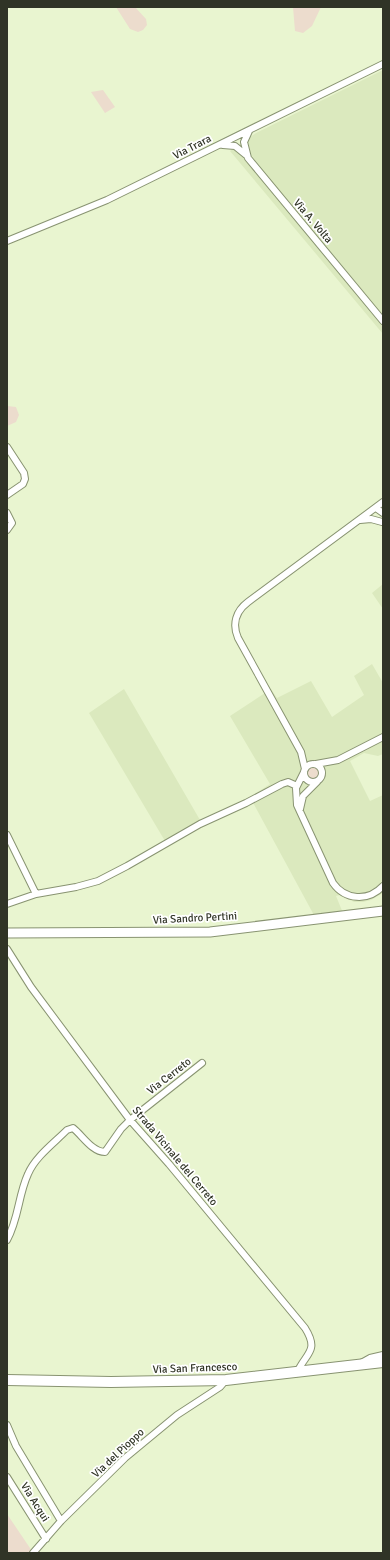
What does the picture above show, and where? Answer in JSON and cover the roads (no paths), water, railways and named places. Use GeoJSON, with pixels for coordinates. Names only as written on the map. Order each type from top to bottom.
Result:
{"type":"FeatureCollection","features":[{"type":"Feature","properties":{"kind":"main road","name":"Via Sandro Pertini"},"geometry":{"type":"LineString","coordinates":[[7,933],[210,932],[383,911]]}},
{"type":"Feature","properties":{"kind":"main road","name":"Via San Francesco"},"geometry":{"type":"LineString","coordinates":[[7,1380],[111,1382],[226,1380],[383,1362]]}},
{"type":"Feature","properties":{"kind":"street","name":"Via Trara"},"geometry":{"type":"LineString","coordinates":[[7,241],[90,208],[383,64]]}},
{"type":"Feature","properties":{"kind":"street"},"geometry":{"type":"LineString","coordinates":[[248,158],[244,142],[250,130]]}},
{"type":"Feature","properties":{"kind":"street","name":"Via A. Volta"},"geometry":{"type":"LineString","coordinates":[[208,150],[228,144],[238,148],[248,158],[383,321]]}},
{"type":"Feature","properties":{"kind":"street"},"geometry":{"type":"LineString","coordinates":[[7,447],[24,473],[26,479],[22,484],[7,495]]}},
{"type":"Feature","properties":{"kind":"street"},"geometry":{"type":"LineString","coordinates":[[316,782],[308,780],[301,752],[238,638],[235,629],[235,618],[239,610],[248,602],[383,502]]}},
{"type":"Feature","properties":{"kind":"street"},"geometry":{"type":"LineString","coordinates":[[376,508],[383,513]]}},
{"type":"Feature","properties":{"kind":"street"},"geometry":{"type":"LineString","coordinates":[[376,508],[382,523]]}},
{"type":"Feature","properties":{"kind":"street"},"geometry":{"type":"LineString","coordinates":[[7,513],[12,523],[7,530]]}},
{"type":"Feature","properties":{"kind":"street"},"geometry":{"type":"LineString","coordinates":[[355,523],[371,519],[382,523]]}},
{"type":"Feature","properties":{"kind":"street"},"geometry":{"type":"LineString","coordinates":[[301,817],[302,798],[322,774],[338,760],[383,737]]}},
{"type":"Feature","properties":{"kind":"street"},"geometry":{"type":"LineString","coordinates":[[301,752],[320,768],[322,774]]}},
{"type":"Feature","properties":{"kind":"street"},"geometry":{"type":"LineString","coordinates":[[338,760],[315,764],[305,770],[297,786],[296,802],[301,817],[329,876],[339,890],[353,896],[364,897],[375,893],[383,886]]}},
{"type":"Feature","properties":{"kind":"street"},"geometry":{"type":"LineString","coordinates":[[7,904],[36,894],[94,882],[127,866],[200,824],[246,803],[282,784],[288,782],[297,786]]}},
{"type":"Feature","properties":{"kind":"street"},"geometry":{"type":"LineString","coordinates":[[7,835],[36,894]]}},
{"type":"Feature","properties":{"kind":"street","name":"Strada Vicinale del Cerreto"},"geometry":{"type":"LineString","coordinates":[[7,949],[34,992],[130,1120],[165,1159],[305,1328],[311,1340],[312,1350],[297,1373]]}},
{"type":"Feature","properties":{"kind":"street","name":"Via Cerreto"},"geometry":{"type":"LineString","coordinates":[[7,1240],[18,1216],[28,1174],[52,1145],[67,1130],[74,1128],[90,1145],[100,1151],[105,1152],[120,1130],[130,1120],[202,1063]]}},
{"type":"Feature","properties":{"kind":"street"},"geometry":{"type":"LineString","coordinates":[[360,1365],[367,1359],[383,1355]]}},
{"type":"Feature","properties":{"kind":"street","name":"Via del Pioppo"},"geometry":{"type":"LineString","coordinates":[[33,1553],[61,1521],[125,1458],[166,1424],[220,1387],[226,1380]]}},
{"type":"Feature","properties":{"kind":"street"},"geometry":{"type":"LineString","coordinates":[[7,1425],[16,1446],[61,1521]]}},
{"type":"Feature","properties":{"kind":"street","name":"Via Acqui"},"geometry":{"type":"LineString","coordinates":[[7,1477],[46,1538]]}}]}
